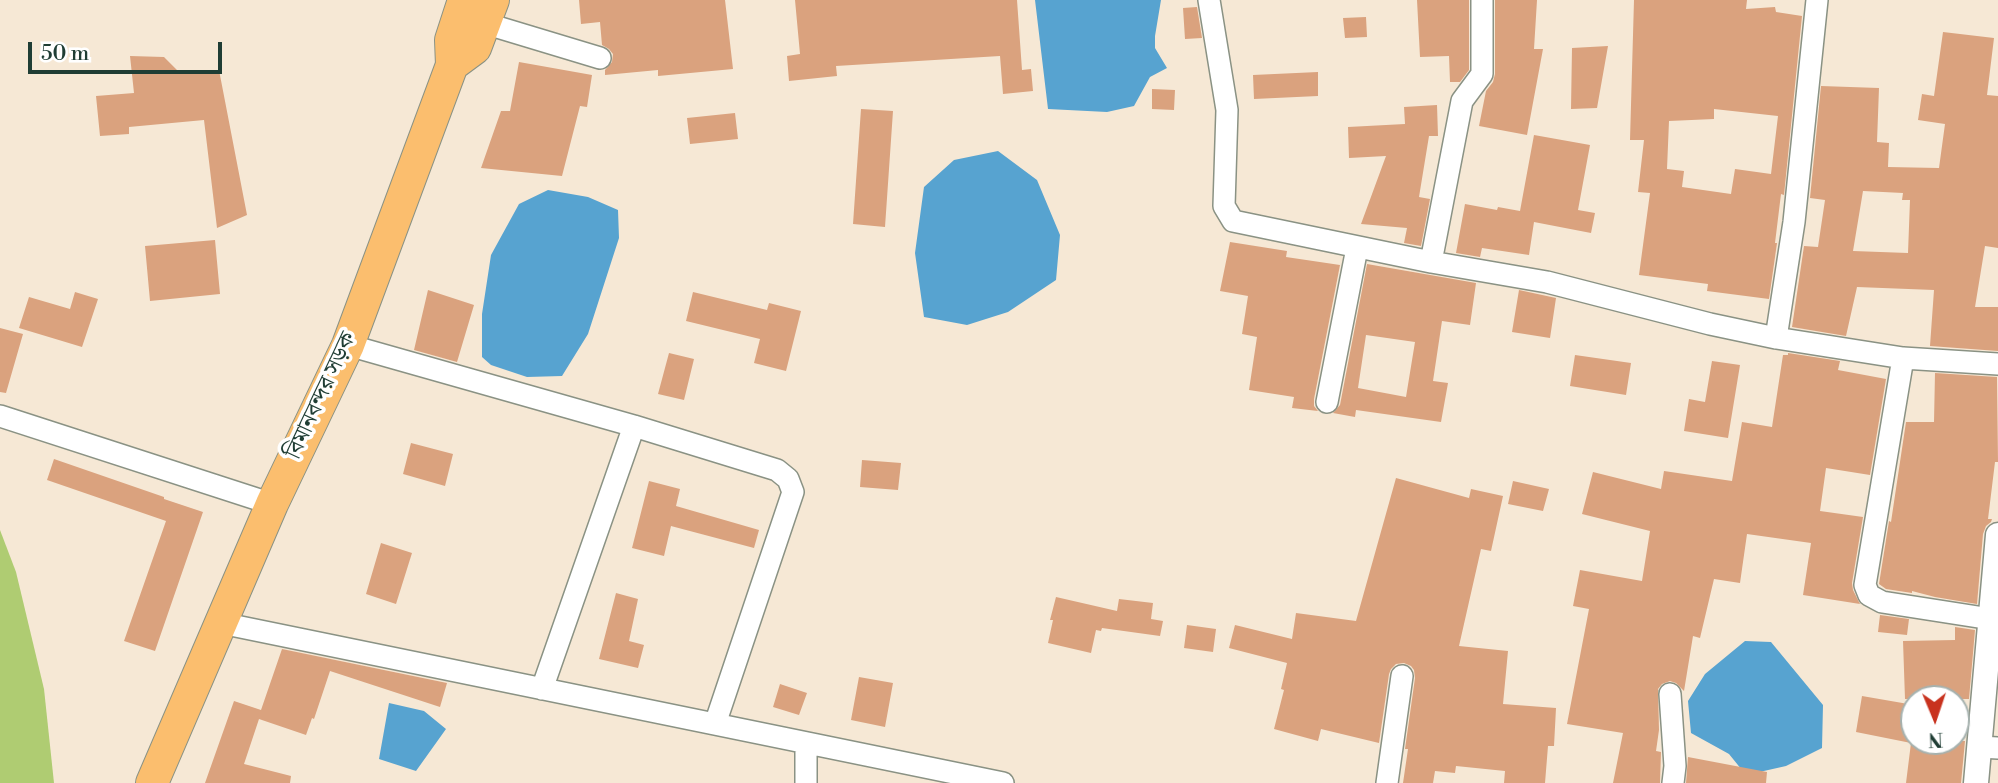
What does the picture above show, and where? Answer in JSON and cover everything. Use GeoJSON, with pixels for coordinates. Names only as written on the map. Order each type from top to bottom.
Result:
{"type":"FeatureCollection","features":[{"type":"Feature","properties":{"kind":"main road","name":"বিমানবন্দর সড়ক"},"geometry":{"type":"LineString","coordinates":[[152,783],[271,504],[348,345],[452,65],[475,48],[475,10]]}},
{"type":"Feature","properties":{"kind":"street"},"geometry":{"type":"LineString","coordinates":[[1209,0],[1227,110],[1224,206],[1233,221],[1357,248],[1547,282],[1776,338],[1903,358],[1998,363]]}},
{"type":"Feature","properties":{"kind":"street"},"geometry":{"type":"LineString","coordinates":[[1431,262],[1462,101],[1482,74],[1482,0]]}},
{"type":"Feature","properties":{"kind":"street"},"geometry":{"type":"LineString","coordinates":[[1776,338],[1794,222],[1817,0]]}},
{"type":"Feature","properties":{"kind":"street"},"geometry":{"type":"LineString","coordinates":[[475,10],[600,58]]}},
{"type":"Feature","properties":{"kind":"street"},"geometry":{"type":"LineString","coordinates":[[1327,401],[1357,248]]}},
{"type":"Feature","properties":{"kind":"street"},"geometry":{"type":"LineString","coordinates":[[348,345],[634,426],[777,470],[788,479],[793,492],[715,724]]}},
{"type":"Feature","properties":{"kind":"street"},"geometry":{"type":"LineString","coordinates":[[1903,358],[1865,585],[1870,596],[1882,601],[1990,619]]}},
{"type":"Feature","properties":{"kind":"street"},"geometry":{"type":"LineString","coordinates":[[0,416],[271,504]]}},
{"type":"Feature","properties":{"kind":"street"},"geometry":{"type":"LineString","coordinates":[[542,689],[634,426]]}},
{"type":"Feature","properties":{"kind":"street"},"geometry":{"type":"LineString","coordinates":[[1976,783],[1989,747],[1990,619],[1998,535]]}},
{"type":"Feature","properties":{"kind":"street"},"geometry":{"type":"LineString","coordinates":[[222,623],[1003,783]]}},
{"type":"Feature","properties":{"kind":"street"},"geometry":{"type":"LineString","coordinates":[[1387,783],[1402,676]]}},
{"type":"Feature","properties":{"kind":"street"},"geometry":{"type":"LineString","coordinates":[[1670,694],[1675,766],[1673,783]]}},
{"type":"Feature","properties":{"kind":"street"},"geometry":{"type":"LineString","coordinates":[[806,743],[806,783]]}},
{"type":"Feature","properties":{"kind":"green space"},"geometry":{"type":"Polygon","coordinates":[[[0,530],[16,572],[44,689],[54,783],[0,783],[0,530]]]}},
{"type":"Feature","properties":{"kind":"water"},"geometry":{"type":"Polygon","coordinates":[[[1035,0],[1161,0],[1155,48],[1167,68],[1150,77],[1134,106],[1107,112],[1048,109],[1035,0]]]}},
{"type":"Feature","properties":{"kind":"water"},"geometry":{"type":"Polygon","coordinates":[[[998,151],[1037,180],[1060,235],[1056,280],[1008,312],[967,325],[924,317],[915,253],[924,187],[954,160],[998,151]]]}},
{"type":"Feature","properties":{"kind":"water"},"geometry":{"type":"Polygon","coordinates":[[[548,190],[588,197],[618,210],[619,238],[588,334],[562,376],[527,377],[491,365],[482,357],[482,314],[491,255],[519,204],[548,190]]]}},
{"type":"Feature","properties":{"kind":"water"},"geometry":{"type":"Polygon","coordinates":[[[1745,641],[1771,642],[1823,705],[1822,748],[1786,766],[1746,775],[1729,754],[1691,733],[1688,701],[1705,674],[1745,641]]]}},
{"type":"Feature","properties":{"kind":"water"},"geometry":{"type":"Polygon","coordinates":[[[389,703],[424,711],[446,729],[416,771],[379,759],[389,703]]]}},
{"type":"Feature","properties":{"kind":"building"},"geometry":{"type":"Polygon","coordinates":[[[579,0],[725,0],[733,69],[658,76],[658,70],[605,75],[613,54],[602,45],[600,22],[581,24],[579,0]]]}},
{"type":"Feature","properties":{"kind":"building"},"geometry":{"type":"Polygon","coordinates":[[[795,0],[1017,0],[1022,70],[1031,69],[1033,91],[1003,94],[1000,56],[836,66],[837,76],[789,81],[787,56],[800,54],[795,0]]]}},
{"type":"Feature","properties":{"kind":"building"},"geometry":{"type":"Polygon","coordinates":[[[1417,0],[1469,0],[1469,70],[1460,82],[1450,82],[1449,56],[1420,57],[1417,0]]]}},
{"type":"Feature","properties":{"kind":"building"},"geometry":{"type":"Polygon","coordinates":[[[1495,0],[1537,0],[1534,49],[1543,49],[1527,135],[1479,126],[1486,91],[1495,74],[1495,0]]]}},
{"type":"Feature","properties":{"kind":"building"},"geometry":{"type":"Polygon","coordinates":[[[1634,0],[1747,0],[1746,9],[1775,7],[1776,12],[1802,16],[1784,195],[1781,194],[1769,299],[1707,291],[1708,284],[1639,275],[1650,193],[1638,192],[1644,140],[1630,140],[1634,0]],[[1714,109],[1714,119],[1669,121],[1667,169],[1684,171],[1682,187],[1731,194],[1735,169],[1771,174],[1778,116],[1714,109]]]}},
{"type":"Feature","properties":{"kind":"building"},"geometry":{"type":"Polygon","coordinates":[[[1197,7],[1202,38],[1185,39],[1183,8],[1197,7]]]}},
{"type":"Feature","properties":{"kind":"building"},"geometry":{"type":"Polygon","coordinates":[[[1366,17],[1367,37],[1345,38],[1343,18],[1366,17]]]}},
{"type":"Feature","properties":{"kind":"building"},"geometry":{"type":"Polygon","coordinates":[[[1943,32],[1994,38],[1987,95],[1998,96],[1998,248],[1985,246],[1975,307],[1998,307],[1998,351],[1930,346],[1934,290],[1857,287],[1846,336],[1792,327],[1804,246],[1818,247],[1825,200],[1810,198],[1821,86],[1879,88],[1877,142],[1889,143],[1888,167],[1939,168],[1945,124],[1918,120],[1922,94],[1934,96],[1943,32]],[[1863,191],[1853,251],[1908,253],[1910,200],[1902,200],[1903,193],[1863,191]]]}},
{"type":"Feature","properties":{"kind":"building"},"geometry":{"type":"Polygon","coordinates":[[[1608,46],[1597,108],[1571,109],[1572,48],[1608,46]]]}},
{"type":"Feature","properties":{"kind":"building"},"geometry":{"type":"Polygon","coordinates":[[[130,56],[164,57],[177,70],[219,70],[247,215],[217,228],[204,120],[129,127],[129,134],[100,136],[96,96],[134,93],[130,56]]]}},
{"type":"Feature","properties":{"kind":"building"},"geometry":{"type":"Polygon","coordinates":[[[519,62],[592,75],[587,107],[580,106],[562,176],[481,168],[501,111],[510,111],[519,62]]]}},
{"type":"Feature","properties":{"kind":"building"},"geometry":{"type":"Polygon","coordinates":[[[1318,72],[1318,96],[1254,99],[1253,75],[1318,72]]]}},
{"type":"Feature","properties":{"kind":"building"},"geometry":{"type":"Polygon","coordinates":[[[1152,89],[1175,90],[1174,110],[1152,109],[1152,89]]]}},
{"type":"Feature","properties":{"kind":"building"},"geometry":{"type":"Polygon","coordinates":[[[1437,105],[1438,136],[1429,136],[1419,197],[1430,199],[1421,246],[1404,243],[1407,228],[1361,224],[1386,156],[1349,158],[1348,127],[1405,124],[1404,107],[1437,105]]]}},
{"type":"Feature","properties":{"kind":"building"},"geometry":{"type":"Polygon","coordinates":[[[861,109],[893,111],[885,227],[853,224],[861,109]]]}},
{"type":"Feature","properties":{"kind":"building"},"geometry":{"type":"Polygon","coordinates":[[[735,113],[738,139],[690,144],[687,118],[735,113]]]}},
{"type":"Feature","properties":{"kind":"building"},"geometry":{"type":"Polygon","coordinates":[[[1534,135],[1590,145],[1578,210],[1595,213],[1591,233],[1534,222],[1529,255],[1482,248],[1480,257],[1456,253],[1465,204],[1520,211],[1534,135]]]}},
{"type":"Feature","properties":{"kind":"building"},"geometry":{"type":"Polygon","coordinates":[[[215,240],[220,294],[150,301],[145,246],[215,240]]]}},
{"type":"Feature","properties":{"kind":"building"},"geometry":{"type":"Polygon","coordinates":[[[1230,242],[1287,251],[1286,257],[1340,265],[1314,399],[1314,406],[1318,411],[1292,408],[1294,397],[1249,390],[1257,337],[1242,334],[1248,296],[1220,291],[1230,242]]]}},
{"type":"Feature","properties":{"kind":"building"},"geometry":{"type":"Polygon","coordinates":[[[1367,264],[1476,283],[1470,325],[1442,321],[1433,381],[1448,383],[1441,422],[1356,410],[1355,417],[1333,413],[1340,405],[1367,264]],[[1366,335],[1358,388],[1406,397],[1415,342],[1366,335]]]}},
{"type":"Feature","properties":{"kind":"building"},"geometry":{"type":"Polygon","coordinates":[[[428,290],[474,305],[457,362],[414,350],[428,290]]]}},
{"type":"Feature","properties":{"kind":"building"},"geometry":{"type":"Polygon","coordinates":[[[1519,290],[1556,298],[1550,338],[1512,332],[1519,290]]]}},
{"type":"Feature","properties":{"kind":"building"},"geometry":{"type":"Polygon","coordinates":[[[75,292],[98,299],[82,347],[19,328],[29,297],[70,309],[75,292]]]}},
{"type":"Feature","properties":{"kind":"building"},"geometry":{"type":"Polygon","coordinates":[[[693,292],[767,310],[769,303],[801,311],[786,371],[754,363],[760,339],[686,321],[693,292]]]}},
{"type":"Feature","properties":{"kind":"building"},"geometry":{"type":"Polygon","coordinates":[[[0,328],[23,334],[6,393],[0,392],[0,328]]]}},
{"type":"Feature","properties":{"kind":"building"},"geometry":{"type":"Polygon","coordinates":[[[669,353],[694,359],[684,400],[658,394],[669,353]]]}},
{"type":"Feature","properties":{"kind":"building"},"geometry":{"type":"Polygon","coordinates":[[[1788,353],[1840,361],[1838,370],[1886,379],[1870,475],[1826,468],[1820,511],[1863,517],[1852,583],[1860,604],[1803,595],[1811,543],[1747,534],[1740,583],[1714,579],[1700,638],[1693,636],[1684,691],[1670,681],[1658,689],[1659,730],[1656,751],[1661,752],[1660,783],[1613,783],[1623,733],[1567,724],[1589,609],[1573,606],[1580,570],[1642,581],[1650,531],[1582,514],[1593,472],[1661,489],[1664,471],[1732,481],[1742,422],[1772,427],[1783,355],[1788,353]]]}},
{"type":"Feature","properties":{"kind":"building"},"geometry":{"type":"Polygon","coordinates":[[[1575,355],[1631,363],[1626,395],[1570,386],[1575,355]]]}},
{"type":"Feature","properties":{"kind":"building"},"geometry":{"type":"Polygon","coordinates":[[[1712,361],[1740,365],[1728,438],[1684,431],[1689,399],[1705,402],[1712,361]]]}},
{"type":"Feature","properties":{"kind":"building"},"geometry":{"type":"Polygon","coordinates":[[[1935,373],[1997,377],[1998,462],[1995,462],[1988,519],[1992,519],[1983,534],[1977,604],[1912,591],[1886,589],[1879,584],[1906,422],[1934,422],[1935,373]]]}},
{"type":"Feature","properties":{"kind":"building"},"geometry":{"type":"Polygon","coordinates":[[[411,443],[453,454],[445,486],[403,474],[411,443]]]}},
{"type":"Feature","properties":{"kind":"building"},"geometry":{"type":"Polygon","coordinates":[[[54,459],[203,512],[155,651],[124,641],[166,521],[47,480],[54,459]]]}},
{"type":"Feature","properties":{"kind":"building"},"geometry":{"type":"Polygon","coordinates":[[[862,460],[901,463],[898,490],[860,487],[862,460]]]}},
{"type":"Feature","properties":{"kind":"building"},"geometry":{"type":"Polygon","coordinates":[[[1396,478],[1469,498],[1471,489],[1503,496],[1491,551],[1481,549],[1459,646],[1508,651],[1503,704],[1556,708],[1554,746],[1548,746],[1545,783],[1504,783],[1505,771],[1456,766],[1455,773],[1435,771],[1433,783],[1403,783],[1415,678],[1414,670],[1404,663],[1396,664],[1389,674],[1379,743],[1321,729],[1318,741],[1274,729],[1284,690],[1281,689],[1287,663],[1229,648],[1235,625],[1292,639],[1296,613],[1356,621],[1396,478]]]}},
{"type":"Feature","properties":{"kind":"building"},"geometry":{"type":"Polygon","coordinates":[[[649,481],[680,489],[676,506],[759,530],[754,548],[671,526],[664,556],[632,548],[649,481]]]}},
{"type":"Feature","properties":{"kind":"building"},"geometry":{"type":"Polygon","coordinates":[[[1513,481],[1549,489],[1543,511],[1508,504],[1513,481]]]}},
{"type":"Feature","properties":{"kind":"building"},"geometry":{"type":"Polygon","coordinates":[[[381,543],[412,553],[396,604],[366,594],[381,543]]]}},
{"type":"Feature","properties":{"kind":"building"},"geometry":{"type":"Polygon","coordinates":[[[616,593],[638,599],[629,641],[644,645],[638,668],[599,659],[616,593]]]}},
{"type":"Feature","properties":{"kind":"building"},"geometry":{"type":"Polygon","coordinates":[[[1056,597],[1117,611],[1119,599],[1153,603],[1151,619],[1163,621],[1160,636],[1102,628],[1101,631],[1096,630],[1091,653],[1048,643],[1056,597]]]}},
{"type":"Feature","properties":{"kind":"building"},"geometry":{"type":"Polygon","coordinates":[[[1880,615],[1909,619],[1907,635],[1878,632],[1880,615]]]}},
{"type":"Feature","properties":{"kind":"building"},"geometry":{"type":"Polygon","coordinates":[[[1187,625],[1216,629],[1213,652],[1184,648],[1187,625]]]}},
{"type":"Feature","properties":{"kind":"building"},"geometry":{"type":"Polygon","coordinates":[[[1955,627],[1975,630],[1970,688],[1970,685],[1905,685],[1903,641],[1955,640],[1955,627]]]}},
{"type":"Feature","properties":{"kind":"building"},"geometry":{"type":"Polygon","coordinates":[[[282,649],[447,683],[440,707],[330,671],[306,735],[259,719],[244,764],[291,776],[290,783],[205,783],[234,701],[261,710],[282,649]]]}},
{"type":"Feature","properties":{"kind":"building"},"geometry":{"type":"Polygon","coordinates":[[[859,677],[893,683],[885,727],[851,720],[859,677]]]}},
{"type":"Feature","properties":{"kind":"building"},"geometry":{"type":"Polygon","coordinates":[[[780,684],[807,693],[799,715],[773,707],[780,684]]]}},
{"type":"Feature","properties":{"kind":"building"},"geometry":{"type":"Polygon","coordinates":[[[1862,696],[1900,703],[1900,741],[1856,732],[1862,696]]]}},
{"type":"Feature","properties":{"kind":"building"},"geometry":{"type":"Polygon","coordinates":[[[1910,755],[1964,755],[1961,783],[1906,783],[1910,755]]]}},
{"type":"Feature","properties":{"kind":"building"},"geometry":{"type":"Polygon","coordinates":[[[1688,757],[1767,772],[1766,783],[1686,783],[1688,757]]]}}]}
